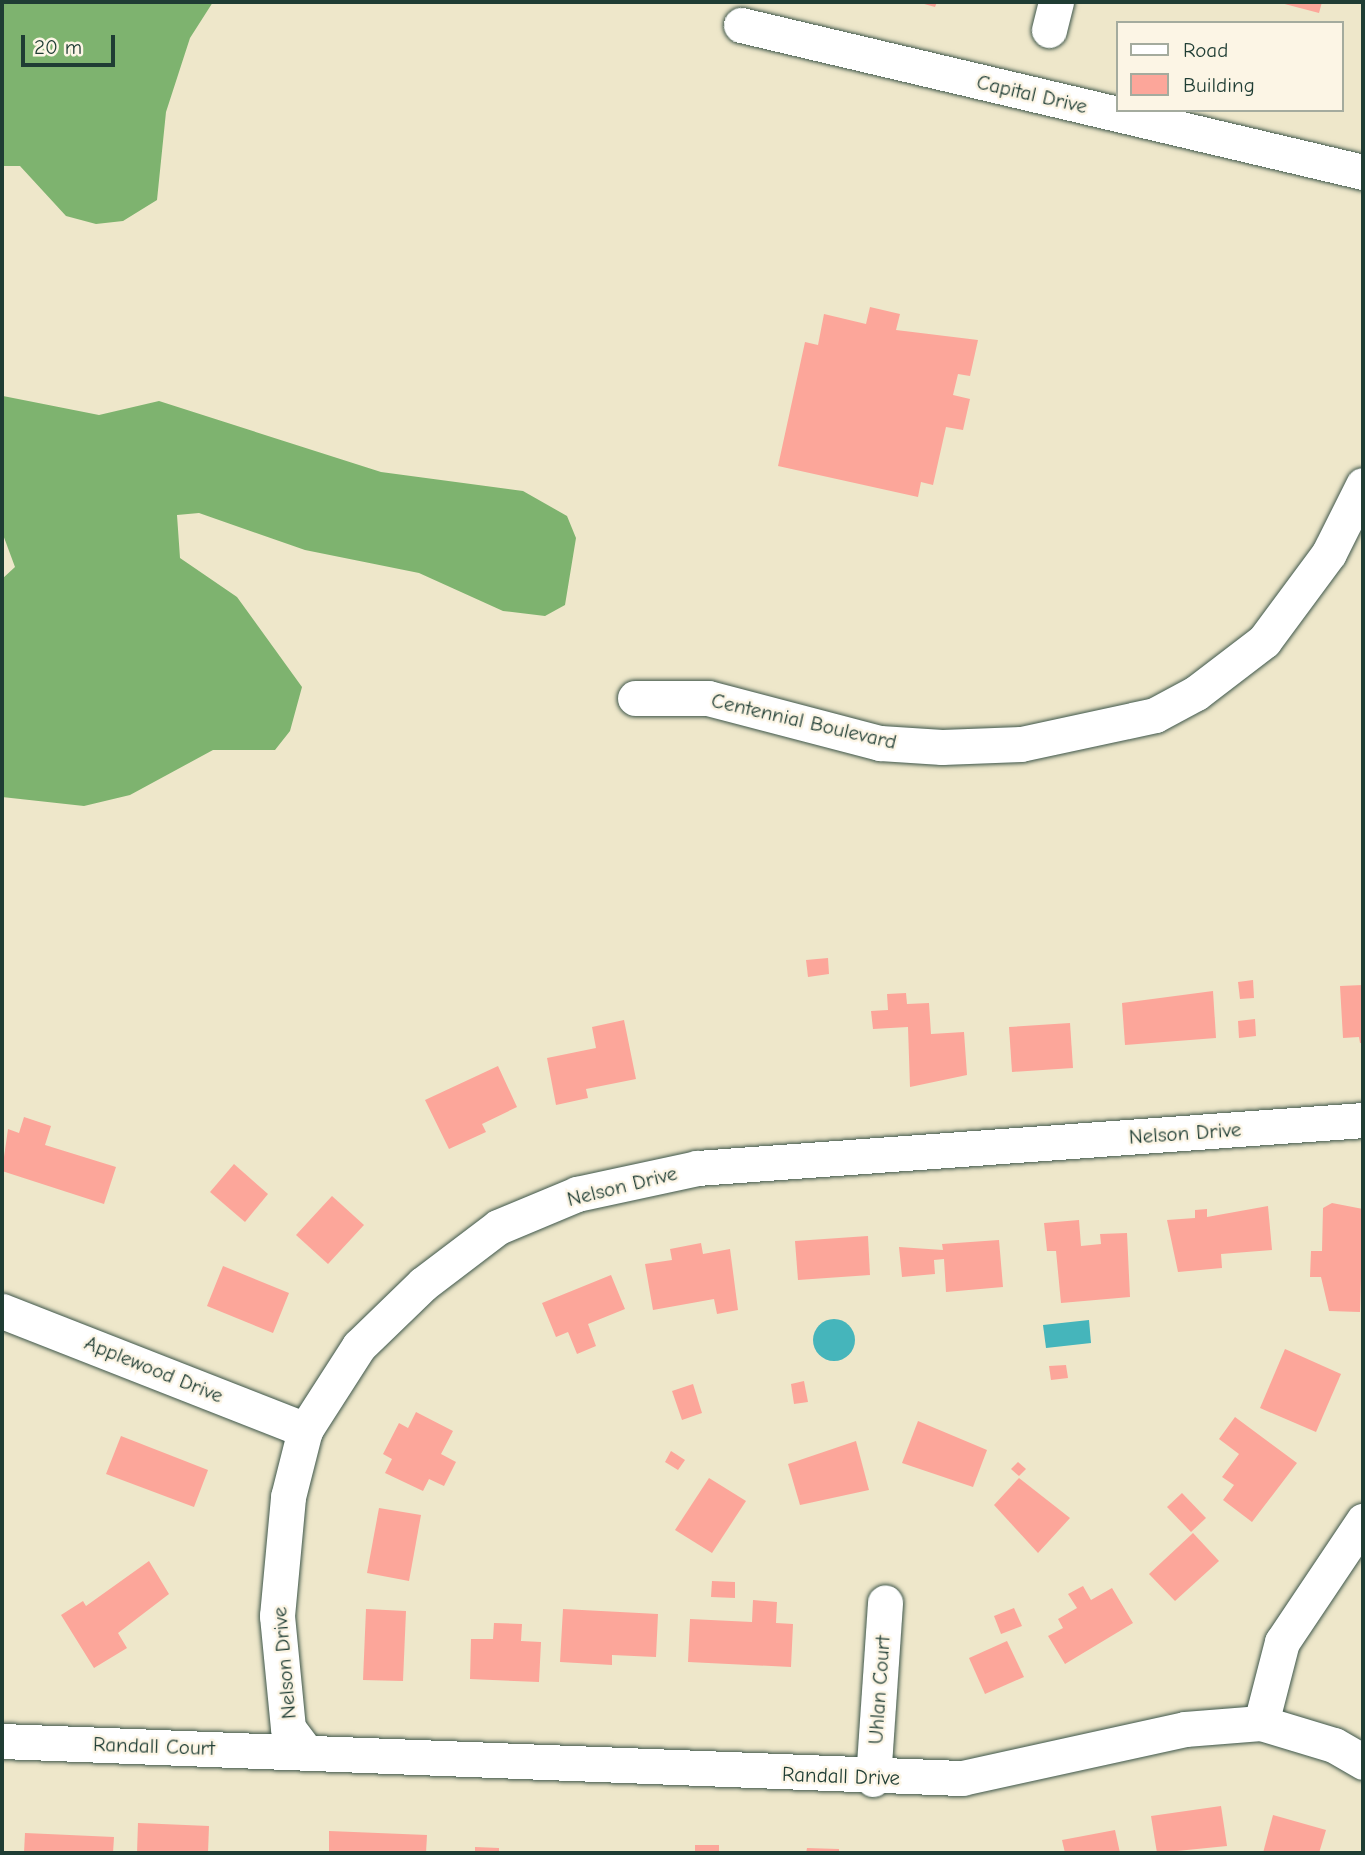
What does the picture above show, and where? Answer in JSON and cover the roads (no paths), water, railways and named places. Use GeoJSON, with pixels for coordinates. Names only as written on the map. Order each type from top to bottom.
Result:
{"type":"FeatureCollection","features":[{"type":"Feature","properties":{"kind":"street","name":"Capital Drive"},"geometry":{"type":"LineString","coordinates":[[741,25],[1363,172]]}},
{"type":"Feature","properties":{"kind":"street","name":"Centennial Boulevard"},"geometry":{"type":"LineString","coordinates":[[635,698],[708,698],[880,743],[942,747],[1021,744],[1155,715],[1196,693],[1264,641],[1329,553],[1363,485]]}},
{"type":"Feature","properties":{"kind":"street","name":"Nelson Drive"},"geometry":{"type":"LineString","coordinates":[[306,1752],[288,1728],[277,1616],[288,1497],[305,1430],[359,1346],[423,1284],[498,1227],[577,1194],[697,1168],[1363,1119]]}},
{"type":"Feature","properties":{"kind":"street","name":"Applewood Drive"},"geometry":{"type":"LineString","coordinates":[[2,1311],[305,1430]]}},
{"type":"Feature","properties":{"kind":"street"},"geometry":{"type":"LineString","coordinates":[[1261,1723],[1282,1642],[1363,1521]]}},
{"type":"Feature","properties":{"kind":"street","name":"Uhlan Court"},"geometry":{"type":"LineString","coordinates":[[873,1779],[884,1602]]}},
{"type":"Feature","properties":{"kind":"street","name":"Randall Drive"},"geometry":{"type":"LineString","coordinates":[[306,1752],[873,1779],[962,1778],[1185,1728],[1261,1723],[1334,1745],[1363,1762]]}},
{"type":"Feature","properties":{"kind":"street","name":"Randall Court"},"geometry":{"type":"LineString","coordinates":[[2,1741],[306,1752]]}},
{"type":"Feature","properties":{"kind":"water"},"geometry":{"type":"Polygon","coordinates":[[[834,1319],[849,1325],[855,1340],[849,1355],[834,1361],[819,1355],[813,1340],[819,1325],[834,1319]]]}},
{"type":"Feature","properties":{"kind":"water"},"geometry":{"type":"Polygon","coordinates":[[[1089,1320],[1091,1343],[1046,1348],[1043,1325],[1089,1320]]]}}]}
